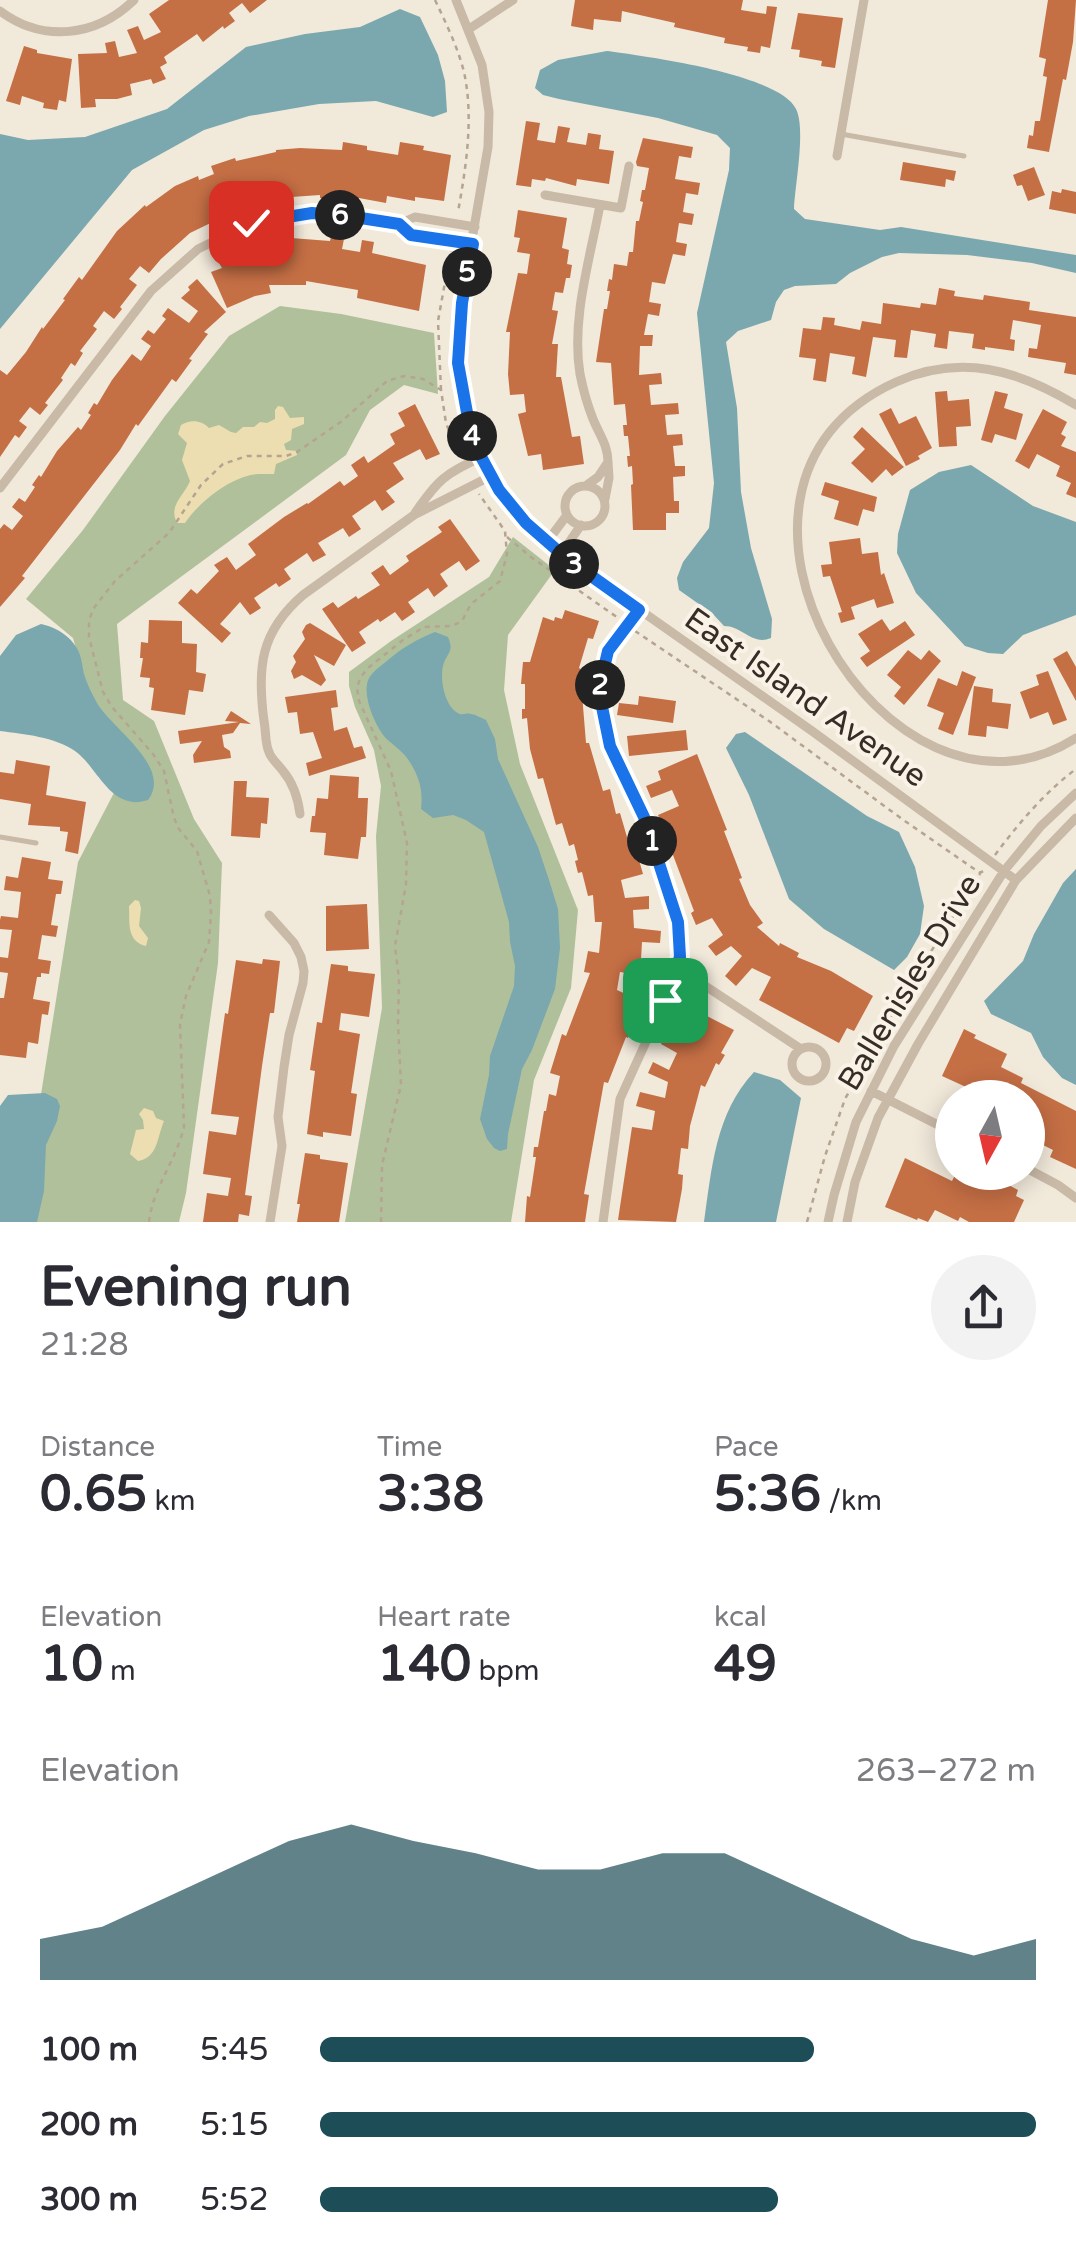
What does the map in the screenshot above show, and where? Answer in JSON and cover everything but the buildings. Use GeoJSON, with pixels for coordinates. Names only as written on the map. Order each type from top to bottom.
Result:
{"type":"FeatureCollection","features":[{"type":"Feature","properties":{"kind":"street"},"geometry":{"type":"LineString","coordinates":[[0,11],[37,30],[68,32],[98,25],[134,0]]}},
{"type":"Feature","properties":{"kind":"street","name":"East Island Avenue"},"geometry":{"type":"LineString","coordinates":[[456,0],[482,65],[489,112],[488,147],[462,303],[458,363],[472,440],[499,490],[526,523],[561,554],[1016,880]]}},
{"type":"Feature","properties":{"kind":"street"},"geometry":{"type":"LineString","coordinates":[[469,29],[513,0]]}},
{"type":"Feature","properties":{"kind":"street"},"geometry":{"type":"LineString","coordinates":[[837,156],[864,0]]}},
{"type":"Feature","properties":{"kind":"street"},"geometry":{"type":"LineString","coordinates":[[545,195],[621,208],[628,166]]}},
{"type":"Feature","properties":{"kind":"street"},"geometry":{"type":"LineString","coordinates":[[600,205],[578,348],[586,401],[606,444],[606,508],[601,519],[589,526],[574,523],[567,515],[569,493],[580,486],[594,487],[604,499]]}},
{"type":"Feature","properties":{"kind":"street"},"geometry":{"type":"LineString","coordinates":[[0,488],[150,291],[198,249],[251,223],[312,213],[399,224],[415,217],[475,227]]}},
{"type":"Feature","properties":{"kind":"street"},"geometry":{"type":"LineString","coordinates":[[399,224],[411,235],[473,244]]}},
{"type":"Feature","properties":{"kind":"street"},"geometry":{"type":"LineString","coordinates":[[1076,405],[1032,380],[993,370],[948,369],[901,380],[859,404],[820,446],[804,482],[797,520],[804,582],[820,627],[849,676],[897,723],[952,754],[989,762],[1036,757],[1076,738]]}},
{"type":"Feature","properties":{"kind":"street"},"geometry":{"type":"LineString","coordinates":[[414,516],[435,484],[482,457]]}},
{"type":"Feature","properties":{"kind":"street"},"geometry":{"type":"LineString","coordinates":[[588,485],[608,462]]}},
{"type":"Feature","properties":{"kind":"street"},"geometry":{"type":"LineString","coordinates":[[300,814],[290,779],[268,752],[260,681],[264,650],[279,620],[291,606],[414,516],[491,476]]}},
{"type":"Feature","properties":{"kind":"street"},"geometry":{"type":"LineString","coordinates":[[547,542],[567,515]]}},
{"type":"Feature","properties":{"kind":"street"},"geometry":{"type":"LineString","coordinates":[[561,554],[581,525]]}},
{"type":"Feature","properties":{"kind":"street"},"geometry":{"type":"LineString","coordinates":[[603,1222],[620,1099],[678,968],[680,939],[644,817],[610,746],[601,702],[600,685],[608,651],[639,610]]}},
{"type":"Feature","properties":{"kind":"street","name":"Ballenisles Drive"},"geometry":{"type":"LineString","coordinates":[[828,1222],[856,1122],[894,1046],[1004,871],[1041,826],[1076,793]]}},
{"type":"Feature","properties":{"kind":"street","name":"Ballenisles Drive"},"geometry":{"type":"LineString","coordinates":[[847,1222],[860,1165],[878,1118],[918,1044],[1016,880],[1076,818]]}},
{"type":"Feature","properties":{"kind":"street"},"geometry":{"type":"LineString","coordinates":[[269,914],[294,944],[304,971],[284,1067],[278,1118],[282,1146],[270,1222]]}},
{"type":"Feature","properties":{"kind":"street"},"geometry":{"type":"LineString","coordinates":[[678,968],[801,1048]]}},
{"type":"Feature","properties":{"kind":"street"},"geometry":{"type":"LineString","coordinates":[[871,1091],[935,1124]]}},
{"type":"Feature","properties":{"kind":"street"},"geometry":{"type":"LineString","coordinates":[[1045,1178],[1076,1198]]}},
{"type":"Feature","properties":{"kind":"lane"},"geometry":{"type":"LineString","coordinates":[[841,134],[964,156]]}},
{"type":"Feature","properties":{"kind":"lane"},"geometry":{"type":"LineString","coordinates":[[0,837],[36,843]]}},
{"type":"Feature","properties":{"kind":"path"},"geometry":{"type":"LineString","coordinates":[[435,0],[464,71],[467,96],[467,162],[458,214]]}},
{"type":"Feature","properties":{"kind":"path"},"geometry":{"type":"LineString","coordinates":[[450,256],[438,321],[440,390],[446,423],[464,465]]}},
{"type":"Feature","properties":{"kind":"path"},"geometry":{"type":"LineString","coordinates":[[149,1222],[158,1186],[184,1128],[180,1024],[186,996],[209,942],[212,913],[197,851],[174,818],[164,771],[103,692],[89,637],[93,609],[115,582],[169,532],[201,484],[223,464],[247,456],[286,456],[297,452],[342,421],[387,381],[404,376],[423,379],[440,390]]}},
{"type":"Feature","properties":{"kind":"path"},"geometry":{"type":"LineString","coordinates":[[381,1222],[382,1165],[401,1085],[394,946],[406,884],[406,843],[391,771],[359,701],[357,688],[368,668],[403,640],[424,627],[452,626],[462,621],[471,604],[500,581],[507,554],[505,530],[474,484]]}},
{"type":"Feature","properties":{"kind":"path"},"geometry":{"type":"LineString","coordinates":[[506,537],[616,617]]}},
{"type":"Feature","properties":{"kind":"path"},"geometry":{"type":"LineString","coordinates":[[636,631],[982,872],[900,999],[846,1099],[807,1222]]}},
{"type":"Feature","properties":{"kind":"path"},"geometry":{"type":"LineString","coordinates":[[1000,848],[1034,808],[1076,769]]}},
{"type":"Feature","properties":{"kind":"green space"},"geometry":{"type":"Polygon","coordinates":[[[280,306],[434,333],[438,394],[404,385],[370,410],[346,455],[117,624],[123,700],[154,721],[194,819],[222,863],[218,963],[186,1193],[179,1222],[27,1222],[28,1176],[78,862],[117,787],[73,638],[26,599],[229,336],[280,306]]]}},
{"type":"Feature","properties":{"kind":"green space"},"geometry":{"type":"Polygon","coordinates":[[[513,537],[555,570],[508,635],[504,690],[520,764],[578,910],[571,988],[534,1080],[511,1222],[345,1222],[382,1008],[376,836],[381,786],[374,750],[349,686],[349,672],[489,577],[513,537]]]}},
{"type":"Feature","properties":{"kind":"sand"},"geometry":{"type":"Polygon","coordinates":[[[278,406],[290,418],[304,417],[304,424],[292,429],[291,440],[284,444],[286,450],[297,451],[297,455],[276,464],[274,474],[248,476],[227,485],[207,499],[185,523],[177,523],[174,511],[190,481],[182,460],[187,443],[178,434],[181,425],[196,421],[236,433],[243,427],[275,419],[278,406]]]}},
{"type":"Feature","properties":{"kind":"sand"},"geometry":{"type":"Polygon","coordinates":[[[135,900],[141,908],[139,926],[148,938],[146,946],[135,940],[130,930],[129,906],[135,900]]]}},
{"type":"Feature","properties":{"kind":"sand"},"geometry":{"type":"Polygon","coordinates":[[[144,1108],[164,1121],[150,1156],[138,1161],[130,1154],[136,1130],[144,1129],[139,1114],[144,1108]]]}},
{"type":"Feature","properties":{"kind":"water"},"geometry":{"type":"Polygon","coordinates":[[[400,9],[420,17],[438,55],[447,112],[433,117],[376,101],[319,104],[249,116],[204,130],[132,170],[0,329],[0,134],[28,140],[85,137],[167,109],[246,47],[360,27],[400,9]]]}},
{"type":"Feature","properties":{"kind":"water"},"geometry":{"type":"Polygon","coordinates":[[[607,51],[709,69],[765,86],[785,97],[799,118],[794,209],[805,219],[880,230],[901,227],[1076,255],[1076,273],[967,255],[899,253],[882,257],[836,284],[784,290],[771,320],[738,331],[726,342],[737,408],[741,492],[751,548],[772,619],[771,638],[764,640],[724,626],[679,590],[677,578],[683,562],[709,528],[714,483],[697,313],[729,170],[730,148],[717,135],[658,118],[543,95],[535,88],[540,70],[558,60],[607,51]]]}},
{"type":"Feature","properties":{"kind":"water"},"geometry":{"type":"Polygon","coordinates":[[[971,465],[1033,506],[1076,522],[1076,615],[1023,635],[1003,654],[965,646],[916,593],[897,553],[910,490],[939,472],[971,465]]]}},
{"type":"Feature","properties":{"kind":"water"},"geometry":{"type":"Polygon","coordinates":[[[41,624],[59,631],[74,644],[97,703],[147,762],[154,787],[148,800],[133,802],[115,795],[82,757],[67,746],[0,731],[0,656],[16,635],[41,624]]]}},
{"type":"Feature","properties":{"kind":"water"},"geometry":{"type":"Polygon","coordinates":[[[435,632],[448,637],[450,642],[442,671],[446,697],[458,713],[486,720],[495,739],[498,759],[538,847],[558,909],[560,948],[555,989],[522,1069],[507,1149],[500,1151],[487,1139],[480,1119],[490,1056],[514,986],[515,966],[509,922],[484,832],[453,815],[433,818],[421,809],[419,780],[406,757],[380,730],[367,698],[367,684],[375,670],[404,648],[435,632]]]}},
{"type":"Feature","properties":{"kind":"water"},"geometry":{"type":"Polygon","coordinates":[[[745,732],[867,816],[899,832],[915,867],[924,906],[920,934],[894,970],[824,929],[789,899],[749,795],[726,748],[736,734],[745,732]]]}},
{"type":"Feature","properties":{"kind":"water"},"geometry":{"type":"Polygon","coordinates":[[[1076,869],[1076,1085],[1062,1078],[1043,1057],[1031,1033],[991,1014],[984,1001],[1023,961],[1063,883],[1076,869]]]}},
{"type":"Feature","properties":{"kind":"water"},"geometry":{"type":"Polygon","coordinates":[[[754,1072],[780,1080],[801,1098],[776,1222],[704,1222],[723,1124],[754,1072]]]}},
{"type":"Feature","properties":{"kind":"water"},"geometry":{"type":"Polygon","coordinates":[[[45,1093],[57,1099],[60,1106],[46,1145],[44,1191],[37,1222],[0,1222],[0,1106],[8,1095],[45,1093]]]}},
{"type":"Feature","properties":{"kind":"route"},"geometry":{"type":"LineString","coordinates":[[251,223],[312,213],[348,216],[399,224],[411,235],[473,244],[462,303],[458,363],[472,440],[499,490],[526,523],[566,558],[639,610],[608,651],[600,685],[601,702],[610,746],[644,817],[678,922],[680,957],[665,1000]]}}]}
